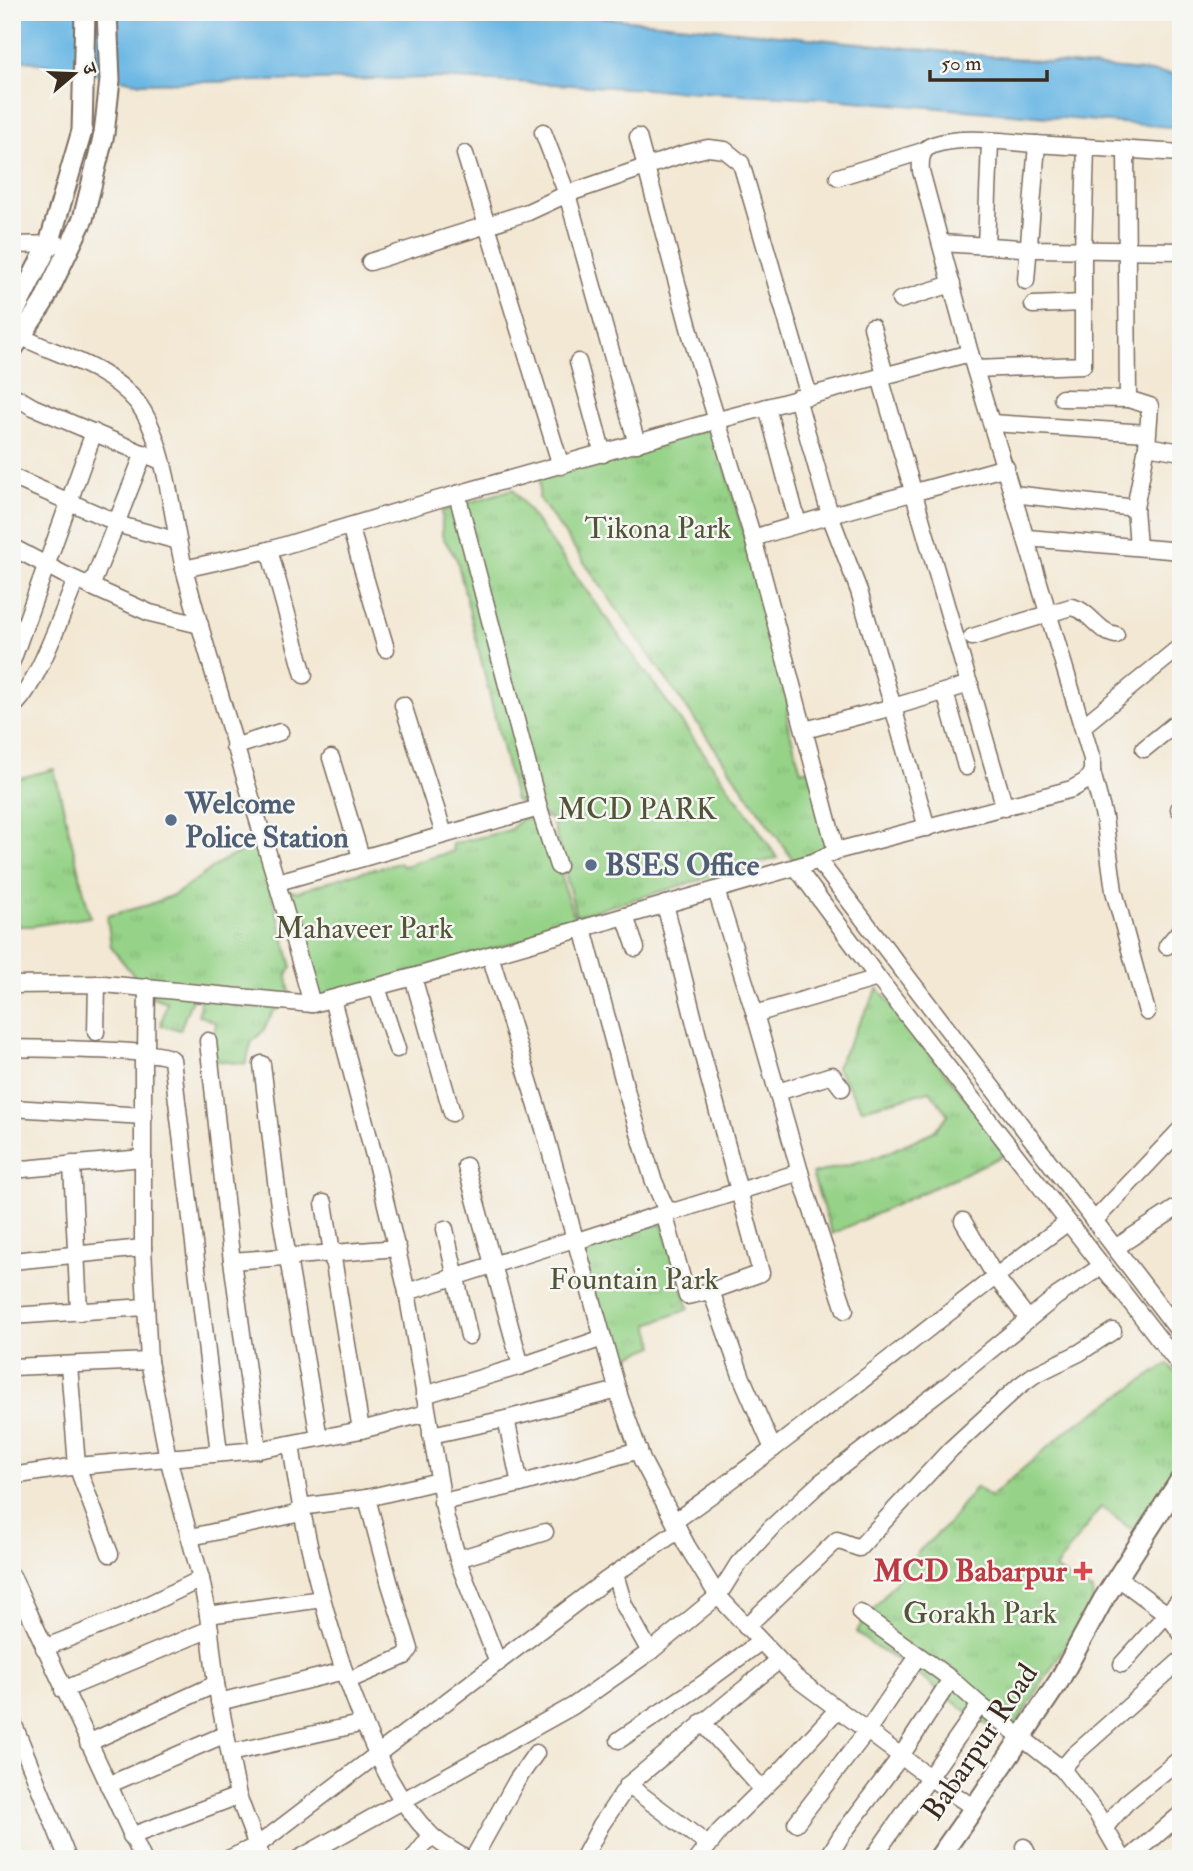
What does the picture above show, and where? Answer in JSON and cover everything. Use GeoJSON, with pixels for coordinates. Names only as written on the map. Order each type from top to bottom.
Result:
{"type":"FeatureCollection","features":[{"type":"Feature","properties":{"kind":"street"},"geometry":{"type":"LineString","coordinates":[[12,317],[49,244],[82,131],[85,12]]}},
{"type":"Feature","properties":{"kind":"street"},"geometry":{"type":"LineString","coordinates":[[107,12],[110,80],[104,134],[83,219],[43,303],[15,340],[77,360],[113,380],[135,400],[150,421],[184,569],[234,747],[278,882],[312,1004]]}},
{"type":"Feature","properties":{"kind":"street"},"geometry":{"type":"LineString","coordinates":[[542,132],[567,194],[637,444]]}},
{"type":"Feature","properties":{"kind":"street"},"geometry":{"type":"LineString","coordinates":[[638,137],[692,339],[753,538],[836,851]]}},
{"type":"Feature","properties":{"kind":"street"},"geometry":{"type":"LineString","coordinates":[[838,177],[923,151],[932,145],[951,142],[1037,144],[1181,153]]}},
{"type":"Feature","properties":{"kind":"street"},"geometry":{"type":"LineString","coordinates":[[986,246],[990,142]]}},
{"type":"Feature","properties":{"kind":"street"},"geometry":{"type":"LineString","coordinates":[[1026,281],[1037,144]]}},
{"type":"Feature","properties":{"kind":"street"},"geometry":{"type":"LineString","coordinates":[[975,369],[1083,365],[1086,147]]}},
{"type":"Feature","properties":{"kind":"street"},"geometry":{"type":"LineString","coordinates":[[370,262],[528,212],[567,194],[708,148],[725,150],[741,163],[803,397],[830,514],[859,591],[927,828]]}},
{"type":"Feature","properties":{"kind":"street"},"geometry":{"type":"LineString","coordinates":[[1126,149],[1128,399]]}},
{"type":"Feature","properties":{"kind":"street"},"geometry":{"type":"LineString","coordinates":[[923,151],[921,171],[975,369],[1092,759],[1092,772],[1104,817],[1114,891],[1147,1012]]}},
{"type":"Feature","properties":{"kind":"street"},"geometry":{"type":"LineString","coordinates":[[465,154],[561,466]]}},
{"type":"Feature","properties":{"kind":"street"},"geometry":{"type":"LineString","coordinates":[[941,243],[1029,249],[1181,251]]}},
{"type":"Feature","properties":{"kind":"street"},"geometry":{"type":"LineString","coordinates":[[12,245],[71,244]]}},
{"type":"Feature","properties":{"kind":"street"},"geometry":{"type":"LineString","coordinates":[[900,300],[952,284]]}},
{"type":"Feature","properties":{"kind":"street"},"geometry":{"type":"LineString","coordinates":[[1033,305],[1083,303]]}},
{"type":"Feature","properties":{"kind":"street"},"geometry":{"type":"LineString","coordinates":[[872,327],[915,493],[1005,808]]}},
{"type":"Feature","properties":{"kind":"street"},"geometry":{"type":"LineString","coordinates":[[184,569],[269,550],[718,420],[971,353]]}},
{"type":"Feature","properties":{"kind":"street"},"geometry":{"type":"LineString","coordinates":[[578,362],[603,454]]}},
{"type":"Feature","properties":{"kind":"street"},"geometry":{"type":"LineString","coordinates":[[12,395],[33,407],[161,461]]}},
{"type":"Feature","properties":{"kind":"street"},"geometry":{"type":"LineString","coordinates":[[1062,398],[1128,399],[1150,406],[1135,508],[1138,547]]}},
{"type":"Feature","properties":{"kind":"street"},"geometry":{"type":"LineString","coordinates":[[767,407],[798,524]]}},
{"type":"Feature","properties":{"kind":"street"},"geometry":{"type":"LineString","coordinates":[[992,423],[1147,439],[1181,452]]}},
{"type":"Feature","properties":{"kind":"street"},"geometry":{"type":"LineString","coordinates":[[38,667],[13,657],[94,432]]}},
{"type":"Feature","properties":{"kind":"street"},"geometry":{"type":"LineString","coordinates":[[12,707],[24,696],[115,522],[144,453]]}},
{"type":"Feature","properties":{"kind":"street"},"geometry":{"type":"LineString","coordinates":[[753,538],[830,514],[1006,467]]}},
{"type":"Feature","properties":{"kind":"street"},"geometry":{"type":"LineString","coordinates":[[12,477],[115,522],[178,541]]}},
{"type":"Feature","properties":{"kind":"street"},"geometry":{"type":"LineString","coordinates":[[457,494],[539,808],[558,866]]}},
{"type":"Feature","properties":{"kind":"street"},"geometry":{"type":"LineString","coordinates":[[1013,494],[1135,508]]}},
{"type":"Feature","properties":{"kind":"street"},"geometry":{"type":"LineString","coordinates":[[350,526],[386,649]]}},
{"type":"Feature","properties":{"kind":"street"},"geometry":{"type":"LineString","coordinates":[[1027,538],[1181,551]]}},
{"type":"Feature","properties":{"kind":"street"},"geometry":{"type":"LineString","coordinates":[[12,547],[150,613],[200,625]]}},
{"type":"Feature","properties":{"kind":"street"},"geometry":{"type":"LineString","coordinates":[[269,550],[304,675]]}},
{"type":"Feature","properties":{"kind":"street"},"geometry":{"type":"LineString","coordinates":[[972,637],[1071,607],[1079,609],[1098,626],[1116,635]]}},
{"type":"Feature","properties":{"kind":"street"},"geometry":{"type":"LineString","coordinates":[[1083,726],[1181,646]]}},
{"type":"Feature","properties":{"kind":"street"},"geometry":{"type":"LineString","coordinates":[[805,730],[970,684]]}},
{"type":"Feature","properties":{"kind":"street"},"geometry":{"type":"LineString","coordinates":[[945,692],[966,767]]}},
{"type":"Feature","properties":{"kind":"street"},"geometry":{"type":"LineString","coordinates":[[403,705],[444,834]]}},
{"type":"Feature","properties":{"kind":"street"},"geometry":{"type":"LineString","coordinates":[[1144,749],[1181,719]]}},
{"type":"Feature","properties":{"kind":"street"},"geometry":{"type":"LineString","coordinates":[[234,747],[280,732]]}},
{"type":"Feature","properties":{"kind":"street"},"geometry":{"type":"LineString","coordinates":[[331,758],[361,856]]}},
{"type":"Feature","properties":{"kind":"street"},"geometry":{"type":"LineString","coordinates":[[12,985],[97,984],[147,987],[312,1004],[716,890],[808,863],[836,851],[1072,789],[1086,781],[1092,772]]}},
{"type":"Feature","properties":{"kind":"street"},"geometry":{"type":"LineString","coordinates":[[278,882],[361,856],[539,808]]}},
{"type":"Feature","properties":{"kind":"street"},"geometry":{"type":"LineString","coordinates":[[808,863],[878,978],[1181,1367]]}},
{"type":"Feature","properties":{"kind":"street"},"geometry":{"type":"LineString","coordinates":[[808,863],[1181,1334]]}},
{"type":"Feature","properties":{"kind":"street"},"geometry":{"type":"LineString","coordinates":[[716,890],[800,1172],[845,1310]]}},
{"type":"Feature","properties":{"kind":"street"},"geometry":{"type":"LineString","coordinates":[[583,928],[628,1097],[653,1179],[667,1212],[687,1296],[711,1291],[761,1273],[666,904]]}},
{"type":"Feature","properties":{"kind":"street"},"geometry":{"type":"LineString","coordinates":[[625,916],[636,948]]}},
{"type":"Feature","properties":{"kind":"street"},"geometry":{"type":"LineString","coordinates":[[1167,946],[1181,929]]}},
{"type":"Feature","properties":{"kind":"street"},"geometry":{"type":"LineString","coordinates":[[490,955],[577,1239],[618,1390],[639,1450],[677,1526],[718,1596],[778,1661],[837,1710],[974,1808]]}},
{"type":"Feature","properties":{"kind":"street"},"geometry":{"type":"LineString","coordinates":[[413,977],[452,1113]]}},
{"type":"Feature","properties":{"kind":"street"},"geometry":{"type":"LineString","coordinates":[[755,1014],[878,978]]}},
{"type":"Feature","properties":{"kind":"street"},"geometry":{"type":"LineString","coordinates":[[96,1032],[97,984]]}},
{"type":"Feature","properties":{"kind":"street"},"geometry":{"type":"LineString","coordinates":[[377,986],[397,1049]]}},
{"type":"Feature","properties":{"kind":"street"},"geometry":{"type":"LineString","coordinates":[[147,987],[143,1248],[149,1361],[168,1458],[201,1579],[219,1702],[239,1796],[260,1852]]}},
{"type":"Feature","properties":{"kind":"street"},"geometry":{"type":"LineString","coordinates":[[332,999],[398,1248],[442,1502],[458,1559],[498,1663]]}},
{"type":"Feature","properties":{"kind":"street"},"geometry":{"type":"LineString","coordinates":[[208,1041],[232,1261],[258,1450]]}},
{"type":"Feature","properties":{"kind":"street"},"geometry":{"type":"LineString","coordinates":[[12,1048],[144,1053],[168,1055],[172,1061],[219,1453]]}},
{"type":"Feature","properties":{"kind":"street"},"geometry":{"type":"LineString","coordinates":[[262,1064],[279,1206],[319,1438]]}},
{"type":"Feature","properties":{"kind":"street"},"geometry":{"type":"LineString","coordinates":[[778,1092],[837,1075]]}},
{"type":"Feature","properties":{"kind":"street"},"geometry":{"type":"LineString","coordinates":[[12,1108],[144,1116]]}},
{"type":"Feature","properties":{"kind":"street"},"geometry":{"type":"LineString","coordinates":[[1094,1222],[1128,1183],[1179,1136]]}},
{"type":"Feature","properties":{"kind":"street"},"geometry":{"type":"LineString","coordinates":[[12,1170],[143,1158]]}},
{"type":"Feature","properties":{"kind":"street"},"geometry":{"type":"LineString","coordinates":[[72,1164],[79,1312]]}},
{"type":"Feature","properties":{"kind":"street"},"geometry":{"type":"LineString","coordinates":[[467,1167],[521,1366]]}},
{"type":"Feature","properties":{"kind":"street"},"geometry":{"type":"LineString","coordinates":[[407,1292],[800,1172]]}},
{"type":"Feature","properties":{"kind":"street"},"geometry":{"type":"LineString","coordinates":[[324,1203],[361,1430]]}},
{"type":"Feature","properties":{"kind":"street"},"geometry":{"type":"LineString","coordinates":[[1115,1248],[1181,1205]]}},
{"type":"Feature","properties":{"kind":"street"},"geometry":{"type":"LineString","coordinates":[[964,1221],[995,1276],[1028,1319]]}},
{"type":"Feature","properties":{"kind":"street"},"geometry":{"type":"LineString","coordinates":[[228,1859],[260,1852],[439,1705],[615,1574],[995,1276],[1068,1222]]}},
{"type":"Feature","properties":{"kind":"street"},"geometry":{"type":"LineString","coordinates":[[445,1228],[469,1336]]}},
{"type":"Feature","properties":{"kind":"street"},"geometry":{"type":"LineString","coordinates":[[12,1261],[143,1248]]}},
{"type":"Feature","properties":{"kind":"street"},"geometry":{"type":"LineString","coordinates":[[232,1261],[398,1248]]}},
{"type":"Feature","properties":{"kind":"street"},"geometry":{"type":"LineString","coordinates":[[298,1859],[321,1854],[365,1819],[403,1801],[573,1706],[650,1652],[718,1596],[738,1564],[795,1504],[1057,1296],[1102,1266]]}},
{"type":"Feature","properties":{"kind":"street"},"geometry":{"type":"LineString","coordinates":[[711,1291],[742,1378],[773,1449]]}},
{"type":"Feature","properties":{"kind":"street"},"geometry":{"type":"LineString","coordinates":[[12,1316],[145,1307]]}},
{"type":"Feature","properties":{"kind":"street"},"geometry":{"type":"LineString","coordinates":[[746,1626],[837,1540],[859,1548],[951,1449],[1019,1385],[1071,1358],[1113,1331]]}},
{"type":"Feature","properties":{"kind":"street"},"geometry":{"type":"LineString","coordinates":[[424,1395],[603,1338]]}},
{"type":"Feature","properties":{"kind":"street"},"geometry":{"type":"LineString","coordinates":[[12,1367],[149,1361]]}},
{"type":"Feature","properties":{"kind":"street"},"geometry":{"type":"LineString","coordinates":[[69,1365],[77,1466],[110,1554]]}},
{"type":"Feature","properties":{"kind":"street"},"geometry":{"type":"LineString","coordinates":[[431,1435],[618,1390]]}},
{"type":"Feature","properties":{"kind":"street"},"geometry":{"type":"LineString","coordinates":[[12,1476],[77,1466],[258,1450],[361,1430],[427,1413]]}},
{"type":"Feature","properties":{"kind":"street"},"geometry":{"type":"LineString","coordinates":[[506,1419],[520,1484]]}},
{"type":"Feature","properties":{"kind":"street"},"geometry":{"type":"LineString","coordinates":[[291,1444],[301,1510],[322,1599],[364,1723],[403,1801],[431,1836],[466,1859]]}},
{"type":"Feature","properties":{"kind":"street"},"geometry":{"type":"LineString","coordinates":[[442,1502],[520,1484],[639,1450]]}},
{"type":"Feature","properties":{"kind":"street"},"geometry":{"type":"LineString","coordinates":[[191,1537],[301,1510],[439,1481]]}},
{"type":"Feature","properties":{"kind":"street","name":"Babarpur Road"},"geometry":{"type":"LineString","coordinates":[[938,1858],[1059,1681],[1117,1577],[1178,1490]]}},
{"type":"Feature","properties":{"kind":"street"},"geometry":{"type":"LineString","coordinates":[[219,1702],[346,1676],[405,1656],[410,1649],[367,1498]]}},
{"type":"Feature","properties":{"kind":"street"},"geometry":{"type":"LineString","coordinates":[[458,1559],[545,1532]]}},
{"type":"Feature","properties":{"kind":"street"},"geometry":{"type":"LineString","coordinates":[[615,1574],[624,1605],[650,1652]]}},
{"type":"Feature","properties":{"kind":"street"},"geometry":{"type":"LineString","coordinates":[[12,1576],[143,1859]]}},
{"type":"Feature","properties":{"kind":"street"},"geometry":{"type":"LineString","coordinates":[[1117,1577],[1167,1614],[1181,1633]]}},
{"type":"Feature","properties":{"kind":"street"},"geometry":{"type":"LineString","coordinates":[[44,1648],[122,1617],[201,1579]]}},
{"type":"Feature","properties":{"kind":"street"},"geometry":{"type":"LineString","coordinates":[[1122,1664],[1181,1598]]}},
{"type":"Feature","properties":{"kind":"street"},"geometry":{"type":"LineString","coordinates":[[63,1690],[209,1622],[322,1599]]}},
{"type":"Feature","properties":{"kind":"street"},"geometry":{"type":"LineString","coordinates":[[860,1613],[951,1679],[1062,1769],[1105,1827],[1123,1859]]}},
{"type":"Feature","properties":{"kind":"street"},"geometry":{"type":"LineString","coordinates":[[619,1740],[760,1642]]}},
{"type":"Feature","properties":{"kind":"street"},"geometry":{"type":"LineString","coordinates":[[796,1823],[867,1731],[918,1656]]}},
{"type":"Feature","properties":{"kind":"street"},"geometry":{"type":"LineString","coordinates":[[1062,1769],[1074,1755],[1181,1660]]}},
{"type":"Feature","properties":{"kind":"street"},"geometry":{"type":"LineString","coordinates":[[583,1859],[601,1825],[628,1785],[778,1661]]}},
{"type":"Feature","properties":{"kind":"street"},"geometry":{"type":"LineString","coordinates":[[827,1859],[901,1756],[951,1679]]}},
{"type":"Feature","properties":{"kind":"street"},"geometry":{"type":"LineString","coordinates":[[88,1743],[216,1684]]}},
{"type":"Feature","properties":{"kind":"street"},"geometry":{"type":"LineString","coordinates":[[872,1859],[981,1705]]}},
{"type":"Feature","properties":{"kind":"street"},"geometry":{"type":"LineString","coordinates":[[698,1859],[708,1845],[837,1710]]}},
{"type":"Feature","properties":{"kind":"street"},"geometry":{"type":"LineString","coordinates":[[12,1720],[68,1859]]}},
{"type":"Feature","properties":{"kind":"street"},"geometry":{"type":"LineString","coordinates":[[702,1722],[762,1789]]}},
{"type":"Feature","properties":{"kind":"street"},"geometry":{"type":"LineString","coordinates":[[230,1753],[364,1723]]}},
{"type":"Feature","properties":{"kind":"street"},"geometry":{"type":"LineString","coordinates":[[108,1785],[226,1734]]}},
{"type":"Feature","properties":{"kind":"street"},"geometry":{"type":"LineString","coordinates":[[473,1859],[517,1780],[536,1753]]}},
{"type":"Feature","properties":{"kind":"street"},"geometry":{"type":"LineString","coordinates":[[1105,1827],[1126,1803],[1181,1758]]}},
{"type":"Feature","properties":{"kind":"street"},"geometry":{"type":"LineString","coordinates":[[628,1785],[708,1845]]}},
{"type":"Feature","properties":{"kind":"street"},"geometry":{"type":"LineString","coordinates":[[131,1836],[239,1796]]}},
{"type":"Feature","properties":{"kind":"street"},"geometry":{"type":"LineString","coordinates":[[1129,1859],[1181,1814]]}},
{"type":"Feature","properties":{"kind":"street"},"geometry":{"type":"LineString","coordinates":[[413,1859],[431,1836]]}},
{"type":"Feature","properties":{"kind":"green space","name":"Tikona Park"},"geometry":{"type":"Polygon","coordinates":[[[714,427],[789,697],[787,721],[801,771],[810,769],[833,839],[824,851],[794,861],[539,498],[540,477],[714,427]]]}},
{"type":"Feature","properties":{"kind":"green space","name":"MCD PARK"},"geometry":{"type":"Polygon","coordinates":[[[513,489],[756,825],[777,858],[576,916],[552,820],[515,800],[457,560],[442,536],[442,511],[513,489]]]}},
{"type":"Feature","properties":{"kind":"green space"},"geometry":{"type":"Polygon","coordinates":[[[54,769],[90,917],[32,926],[12,926],[12,780],[54,769]]]}},
{"type":"Feature","properties":{"kind":"green space","name":"Mahaveer Park"},"geometry":{"type":"Polygon","coordinates":[[[540,816],[557,855],[565,891],[577,925],[313,1000],[287,890],[297,892],[349,875],[399,863],[403,866],[453,851],[452,844],[510,830],[521,819],[540,816]]]}},
{"type":"Feature","properties":{"kind":"green space"},"geometry":{"type":"Polygon","coordinates":[[[253,846],[259,848],[292,967],[287,975],[290,996],[273,1012],[263,1031],[251,1043],[246,1064],[210,1060],[216,1023],[199,1015],[200,999],[192,999],[180,1030],[161,1025],[167,1002],[150,996],[111,947],[107,916],[176,894],[222,861],[253,846]]]}},
{"type":"Feature","properties":{"kind":"green space"},"geometry":{"type":"Polygon","coordinates":[[[878,988],[1009,1153],[832,1234],[812,1174],[880,1156],[934,1131],[948,1115],[930,1091],[862,1109],[836,1067],[878,988]]]}},
{"type":"Feature","properties":{"kind":"green space","name":"Fountain Park"},"geometry":{"type":"Polygon","coordinates":[[[662,1224],[689,1309],[649,1324],[655,1346],[615,1362],[577,1238],[602,1237],[662,1224]]]}},
{"type":"Feature","properties":{"kind":"green space","name":"Gorakh Park"},"geometry":{"type":"Polygon","coordinates":[[[1168,1364],[1181,1379],[1181,1458],[1143,1519],[1131,1529],[1101,1507],[1055,1569],[1092,1591],[1093,1601],[1009,1736],[970,1713],[856,1632],[920,1550],[947,1525],[976,1487],[990,1497],[1069,1429],[1168,1364]]]}},
{"type":"Feature","properties":{"kind":"water"},"geometry":{"type":"Polygon","coordinates":[[[12,12],[548,12],[1181,75],[1181,128],[818,98],[435,78],[141,83],[12,58],[12,12]]]}},
{"type":"Feature","properties":{"kind":"place","name":"Welcome Police Station"},"geometry":{"type":"Point","coordinates":[171,820]}},
{"type":"Feature","properties":{"kind":"place","name":"BSES Office"},"geometry":{"type":"Point","coordinates":[591,865]}},
{"type":"Feature","properties":{"kind":"place","name":"MCD Babarpur"},"geometry":{"type":"Point","coordinates":[1083,1571]}}]}
